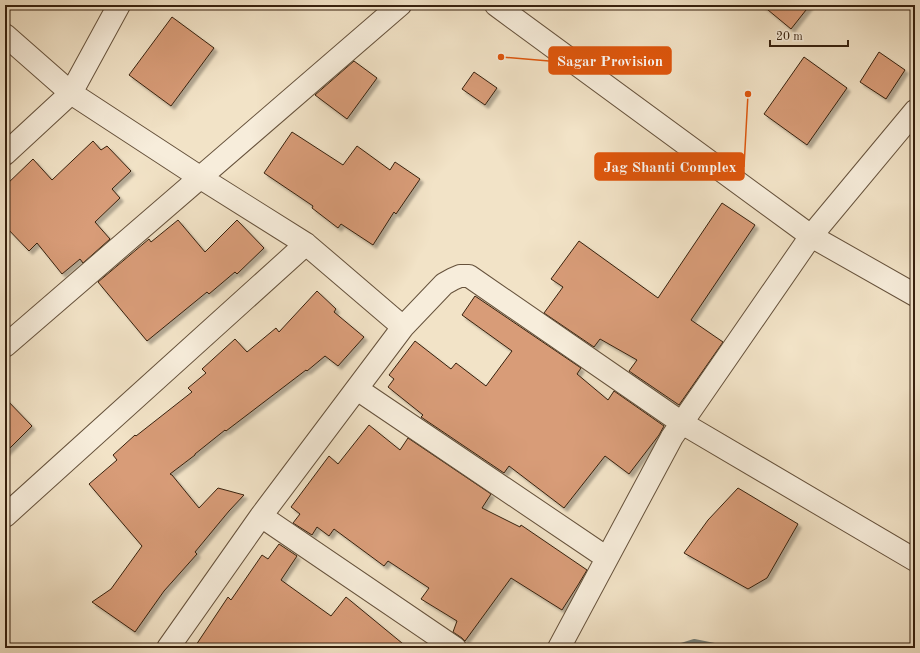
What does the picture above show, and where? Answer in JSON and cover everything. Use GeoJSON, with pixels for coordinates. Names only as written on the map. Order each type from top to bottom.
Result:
{"type":"FeatureCollection","features":[{"type":"Feature","properties":{"kind":"street"},"geometry":{"type":"LineString","coordinates":[[5,154],[71,93],[119,5]]}},
{"type":"Feature","properties":{"kind":"street"},"geometry":{"type":"LineString","coordinates":[[5,346],[400,5]]}},
{"type":"Feature","properties":{"kind":"street"},"geometry":{"type":"LineString","coordinates":[[496,5],[811,236],[915,295]]}},
{"type":"Feature","properties":{"kind":"street"},"geometry":{"type":"LineString","coordinates":[[5,35],[71,93],[200,178],[306,244],[403,327]]}},
{"type":"Feature","properties":{"kind":"street"},"geometry":{"type":"LineString","coordinates":[[559,648],[672,437],[811,236],[915,111]]}},
{"type":"Feature","properties":{"kind":"street"},"geometry":{"type":"LineString","coordinates":[[5,516],[306,244]]}},
{"type":"Feature","properties":{"kind":"street"},"geometry":{"type":"LineString","coordinates":[[168,648],[261,516],[403,327],[444,284],[460,276],[469,276],[682,423],[915,560]]}},
{"type":"Feature","properties":{"kind":"street"},"geometry":{"type":"LineString","coordinates":[[357,389],[607,558]]}},
{"type":"Feature","properties":{"kind":"street"},"geometry":{"type":"LineString","coordinates":[[261,516],[455,648]]}},
{"type":"Feature","properties":{"kind":"building"},"geometry":{"type":"Polygon","coordinates":[[[762,5],[810,5],[791,29],[762,5]]]}},
{"type":"Feature","properties":{"kind":"building"},"geometry":{"type":"Polygon","coordinates":[[[172,17],[214,48],[171,106],[129,75],[172,17]]]}},
{"type":"Feature","properties":{"kind":"building"},"geometry":{"type":"Polygon","coordinates":[[[879,52],[905,70],[886,99],[860,82],[879,52]]]}},
{"type":"Feature","properties":{"kind":"building"},"geometry":{"type":"Polygon","coordinates":[[[804,57],[847,88],[807,145],[764,114],[804,57]]]}},
{"type":"Feature","properties":{"kind":"building"},"geometry":{"type":"Polygon","coordinates":[[[354,61],[377,78],[347,119],[315,95],[354,61]]]}},
{"type":"Feature","properties":{"kind":"building"},"geometry":{"type":"Polygon","coordinates":[[[474,72],[497,88],[485,105],[462,89],[474,72]]]}},
{"type":"Feature","properties":{"kind":"building"},"geometry":{"type":"Polygon","coordinates":[[[292,132],[343,165],[357,146],[390,170],[395,162],[420,179],[396,214],[394,212],[373,245],[341,224],[338,228],[312,208],[313,206],[264,173],[292,132]]]}},
{"type":"Feature","properties":{"kind":"building"},"geometry":{"type":"Polygon","coordinates":[[[93,141],[101,150],[107,146],[131,171],[112,189],[120,198],[95,222],[110,239],[83,263],[80,259],[62,274],[37,243],[29,251],[5,226],[5,186],[33,159],[52,180],[93,141]]]}},
{"type":"Feature","properties":{"kind":"building"},"geometry":{"type":"Polygon","coordinates":[[[722,203],[755,225],[691,320],[723,342],[679,405],[629,371],[637,360],[600,339],[594,347],[544,313],[563,287],[551,279],[579,241],[658,298],[722,203]]]}},
{"type":"Feature","properties":{"kind":"building"},"geometry":{"type":"Polygon","coordinates":[[[178,220],[205,252],[237,220],[264,248],[237,274],[235,272],[209,294],[207,292],[147,341],[98,282],[149,239],[151,242],[178,220]]]}},
{"type":"Feature","properties":{"kind":"building"},"geometry":{"type":"Polygon","coordinates":[[[317,291],[336,309],[334,312],[364,337],[338,366],[325,356],[226,431],[225,430],[170,474],[199,508],[218,488],[244,495],[195,552],[197,554],[164,591],[135,632],[92,602],[111,589],[142,546],[89,484],[117,460],[113,455],[135,435],[136,436],[192,392],[188,388],[206,373],[202,369],[235,339],[247,352],[276,328],[279,332],[317,291]]]}},
{"type":"Feature","properties":{"kind":"building"},"geometry":{"type":"Polygon","coordinates":[[[475,296],[581,368],[577,374],[608,400],[614,391],[664,426],[659,435],[629,474],[605,456],[564,508],[509,466],[504,473],[421,417],[423,415],[388,387],[394,379],[389,375],[415,341],[451,369],[456,363],[486,386],[512,351],[462,315],[475,296]]]}},
{"type":"Feature","properties":{"kind":"building"},"geometry":{"type":"Polygon","coordinates":[[[5,398],[32,426],[5,453],[5,398]]]}},
{"type":"Feature","properties":{"kind":"building"},"geometry":{"type":"Polygon","coordinates":[[[369,425],[400,450],[408,438],[491,494],[482,508],[520,527],[521,525],[587,570],[562,610],[511,578],[465,641],[453,632],[457,621],[421,599],[429,588],[388,561],[384,566],[334,529],[329,536],[317,527],[312,535],[293,523],[300,514],[291,507],[329,456],[338,464],[369,425]]]}},
{"type":"Feature","properties":{"kind":"building"},"geometry":{"type":"Polygon","coordinates":[[[738,488],[798,524],[767,578],[748,589],[684,553],[708,520],[738,488]]]}},
{"type":"Feature","properties":{"kind":"building"},"geometry":{"type":"Polygon","coordinates":[[[279,544],[297,556],[281,580],[331,616],[346,597],[408,648],[194,648],[228,597],[231,600],[262,555],[268,559],[279,544]]]}},
{"type":"Feature","properties":{"kind":"waterway"},"geometry":{"type":"LineString","coordinates":[[678,648],[694,643],[719,648]]}},
{"type":"Feature","properties":{"kind":"place","name":"Sagar Provision"},"geometry":{"type":"Point","coordinates":[501,57]}},
{"type":"Feature","properties":{"kind":"place","name":"Jag Shanti Complex"},"geometry":{"type":"Point","coordinates":[748,94]}}]}
